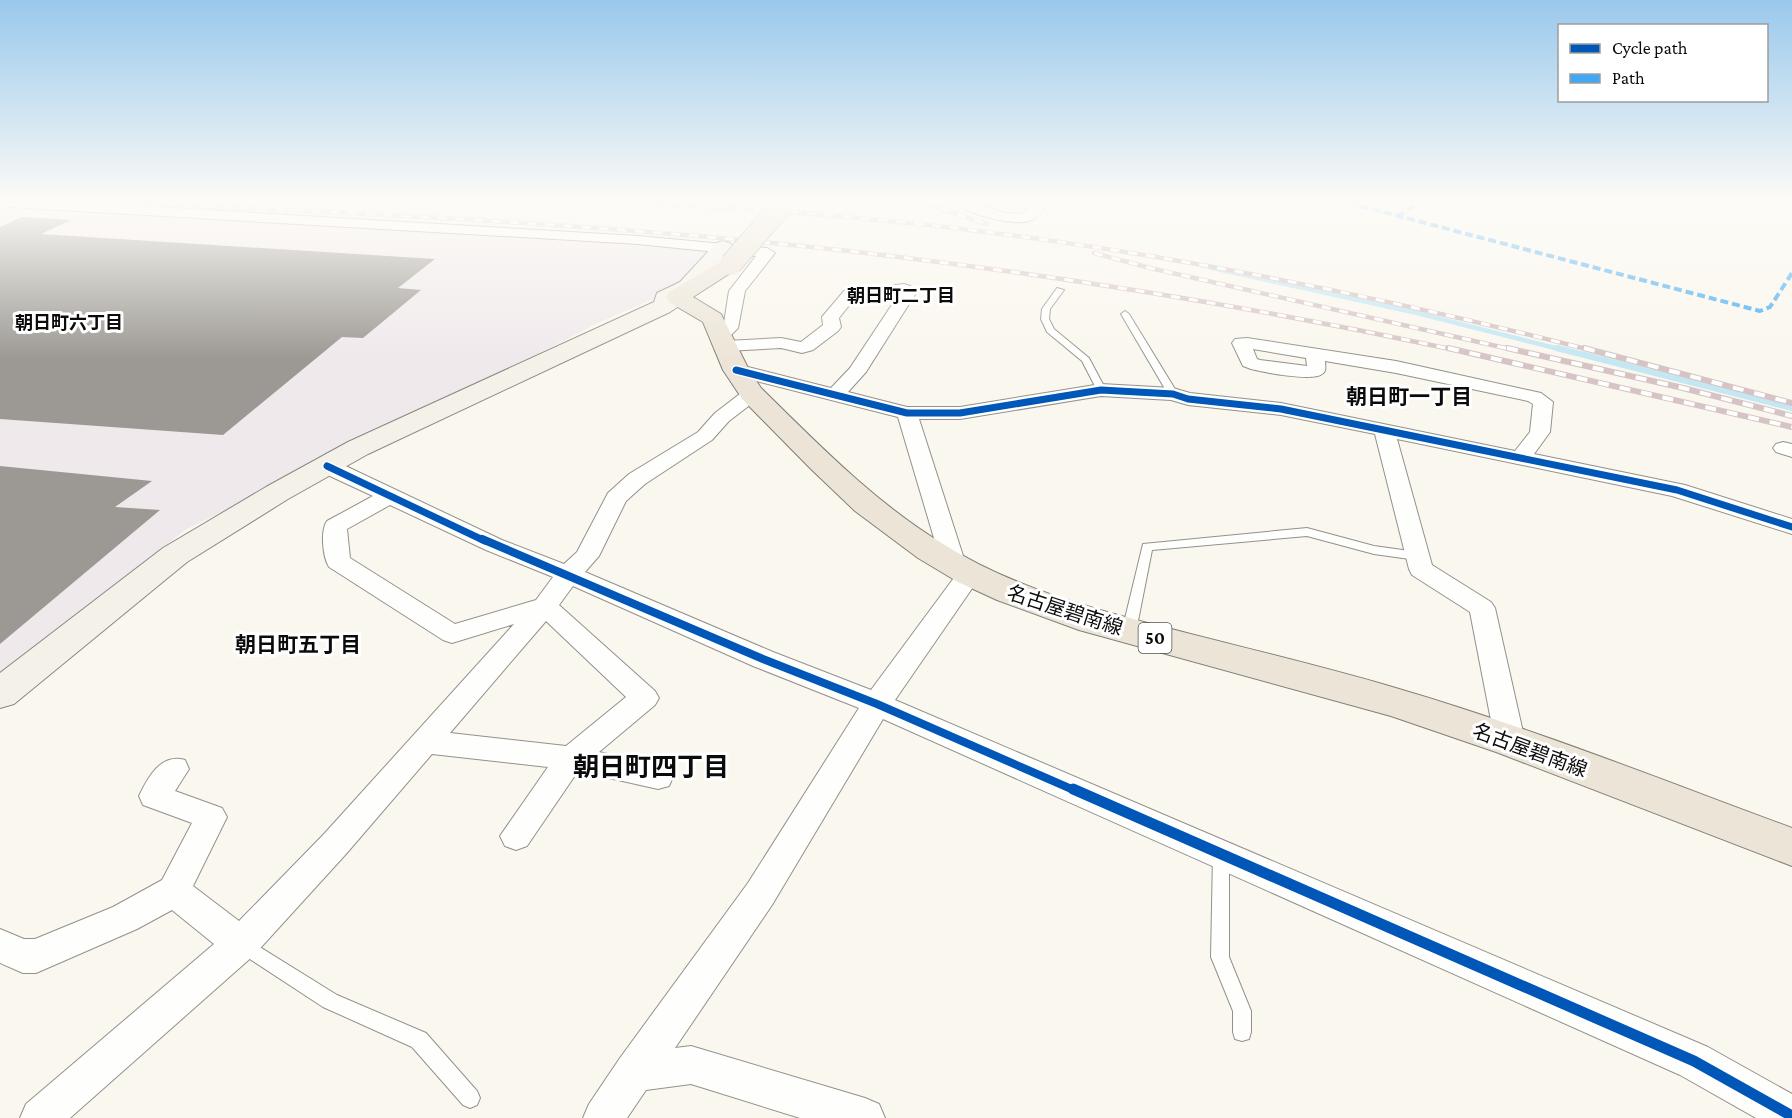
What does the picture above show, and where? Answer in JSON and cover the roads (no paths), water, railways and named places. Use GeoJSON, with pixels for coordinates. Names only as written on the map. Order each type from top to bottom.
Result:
{"type":"FeatureCollection","features":[{"type":"Feature","properties":{"kind":"main road"},"geometry":{"type":"LineString","coordinates":[[677,297],[727,256]]}},
{"type":"Feature","properties":{"kind":"main road","name":"名古屋碧南線"},"geometry":{"type":"LineString","coordinates":[[677,297],[702,310],[713,319],[734,361],[866,504],[930,551],[962,570],[1009,592],[1092,621],[1397,703],[1510,741],[1792,847]]}},
{"type":"Feature","properties":{"kind":"street"},"geometry":{"type":"LineString","coordinates":[[718,255],[738,255]]}},
{"type":"Feature","properties":{"kind":"street"},"geometry":{"type":"LineString","coordinates":[[40,1118],[241,944],[335,844],[545,606],[568,574],[587,556],[616,498],[637,479],[705,436],[722,417],[734,361],[732,324],[737,291],[765,255]]}},
{"type":"Feature","properties":{"kind":"street"},"geometry":{"type":"LineString","coordinates":[[597,338],[616,323],[688,287],[727,256]]}},
{"type":"Feature","properties":{"kind":"street"},"geometry":{"type":"LineString","coordinates":[[734,361],[781,343],[796,347],[807,346],[832,327],[830,317],[850,294],[904,289],[908,292],[857,372],[834,396]]}},
{"type":"Feature","properties":{"kind":"street"},"geometry":{"type":"LineString","coordinates":[[0,694],[175,555],[277,493],[358,448],[597,338],[662,307],[677,297]]}},
{"type":"Feature","properties":{"kind":"street"},"geometry":{"type":"LineString","coordinates":[[1315,354],[1396,367],[1540,400],[1543,402],[1540,432],[1520,459]]}},
{"type":"Feature","properties":{"kind":"street"},"geometry":{"type":"LineString","coordinates":[[734,361],[834,396],[907,413],[960,413],[1101,390],[1173,394],[1188,399],[1281,409],[1677,490],[1792,527]]}},
{"type":"Feature","properties":{"kind":"street"},"geometry":{"type":"LineString","coordinates":[[603,1118],[760,894],[876,704],[962,570],[907,413]]}},
{"type":"Feature","properties":{"kind":"street"},"geometry":{"type":"LineString","coordinates":[[1384,429],[1420,569],[1482,608],[1510,741]]}},
{"type":"Feature","properties":{"kind":"street"},"geometry":{"type":"LineString","coordinates":[[327,465],[494,545],[568,574],[762,659],[876,704],[1694,1061],[1792,1116]]}},
{"type":"Feature","properties":{"kind":"street"},"geometry":{"type":"LineString","coordinates":[[391,495],[335,526],[338,562],[453,634],[545,606]]}},
{"type":"Feature","properties":{"kind":"street"},"geometry":{"type":"LineString","coordinates":[[516,836],[571,758],[645,698],[545,606]]}},
{"type":"Feature","properties":{"kind":"street"},"geometry":{"type":"LineString","coordinates":[[425,742],[571,758],[658,777]]}},
{"type":"Feature","properties":{"kind":"street"},"geometry":{"type":"LineString","coordinates":[[0,946],[22,956],[36,956],[125,918],[174,891],[211,818],[154,796],[174,769]]}},
{"type":"Feature","properties":{"kind":"street"},"geometry":{"type":"LineString","coordinates":[[174,891],[241,944]]}},
{"type":"Feature","properties":{"kind":"street"},"geometry":{"type":"LineString","coordinates":[[634,1072],[691,1065],[865,1118]]}},
{"type":"Feature","properties":{"kind":"lane"},"geometry":{"type":"LineString","coordinates":[[1060,290],[1046,309],[1045,319],[1050,330],[1086,360],[1101,390]]}},
{"type":"Feature","properties":{"kind":"lane"},"geometry":{"type":"LineString","coordinates":[[1125,314],[1173,394]]}},
{"type":"Feature","properties":{"kind":"lane"},"geometry":{"type":"LineString","coordinates":[[1129,631],[1148,547],[1307,532],[1374,550],[1417,556]]}},
{"type":"Feature","properties":{"kind":"lane"},"geometry":{"type":"LineString","coordinates":[[1221,854],[1220,957],[1242,1011],[1242,1032]]}},
{"type":"Feature","properties":{"kind":"lane"},"geometry":{"type":"LineString","coordinates":[[241,944],[330,1001],[419,1040],[470,1098]]}},
{"type":"Feature","properties":{"kind":"waterway"},"geometry":{"type":"LineString","coordinates":[[1212,268],[1417,313],[1563,350]]}},
{"type":"Feature","properties":{"kind":"waterway"},"geometry":{"type":"LineString","coordinates":[[1557,348],[1792,408]]}},
{"type":"Feature","properties":{"kind":"railway"},"geometry":{"type":"LineString","coordinates":[[883,255],[1166,295],[1455,350]]}},
{"type":"Feature","properties":{"kind":"railway"},"geometry":{"type":"LineString","coordinates":[[1102,255],[1514,350]]}},
{"type":"Feature","properties":{"kind":"railway"},"geometry":{"type":"LineString","coordinates":[[1143,255],[1351,294],[1590,350]]}},
{"type":"Feature","properties":{"kind":"railway"},"geometry":{"type":"LineString","coordinates":[[1448,348],[1792,427]]}},
{"type":"Feature","properties":{"kind":"railway"},"geometry":{"type":"LineString","coordinates":[[1507,348],[1683,388],[1792,416]]}},
{"type":"Feature","properties":{"kind":"railway"},"geometry":{"type":"LineString","coordinates":[[1584,348],[1792,403]]}},
{"type":"Feature","properties":{"kind":"district","name":"朝日町二丁目"},"geometry":{"type":"Point","coordinates":[901,296]}},
{"type":"Feature","properties":{"kind":"district","name":"朝日町六丁目"},"geometry":{"type":"Point","coordinates":[69,323]}},
{"type":"Feature","properties":{"kind":"district","name":"朝日町一丁目"},"geometry":{"type":"Point","coordinates":[1409,397]}},
{"type":"Feature","properties":{"kind":"district","name":"朝日町五丁目"},"geometry":{"type":"Point","coordinates":[298,645]}},
{"type":"Feature","properties":{"kind":"district","name":"朝日町四丁目"},"geometry":{"type":"Point","coordinates":[651,767]}}]}
